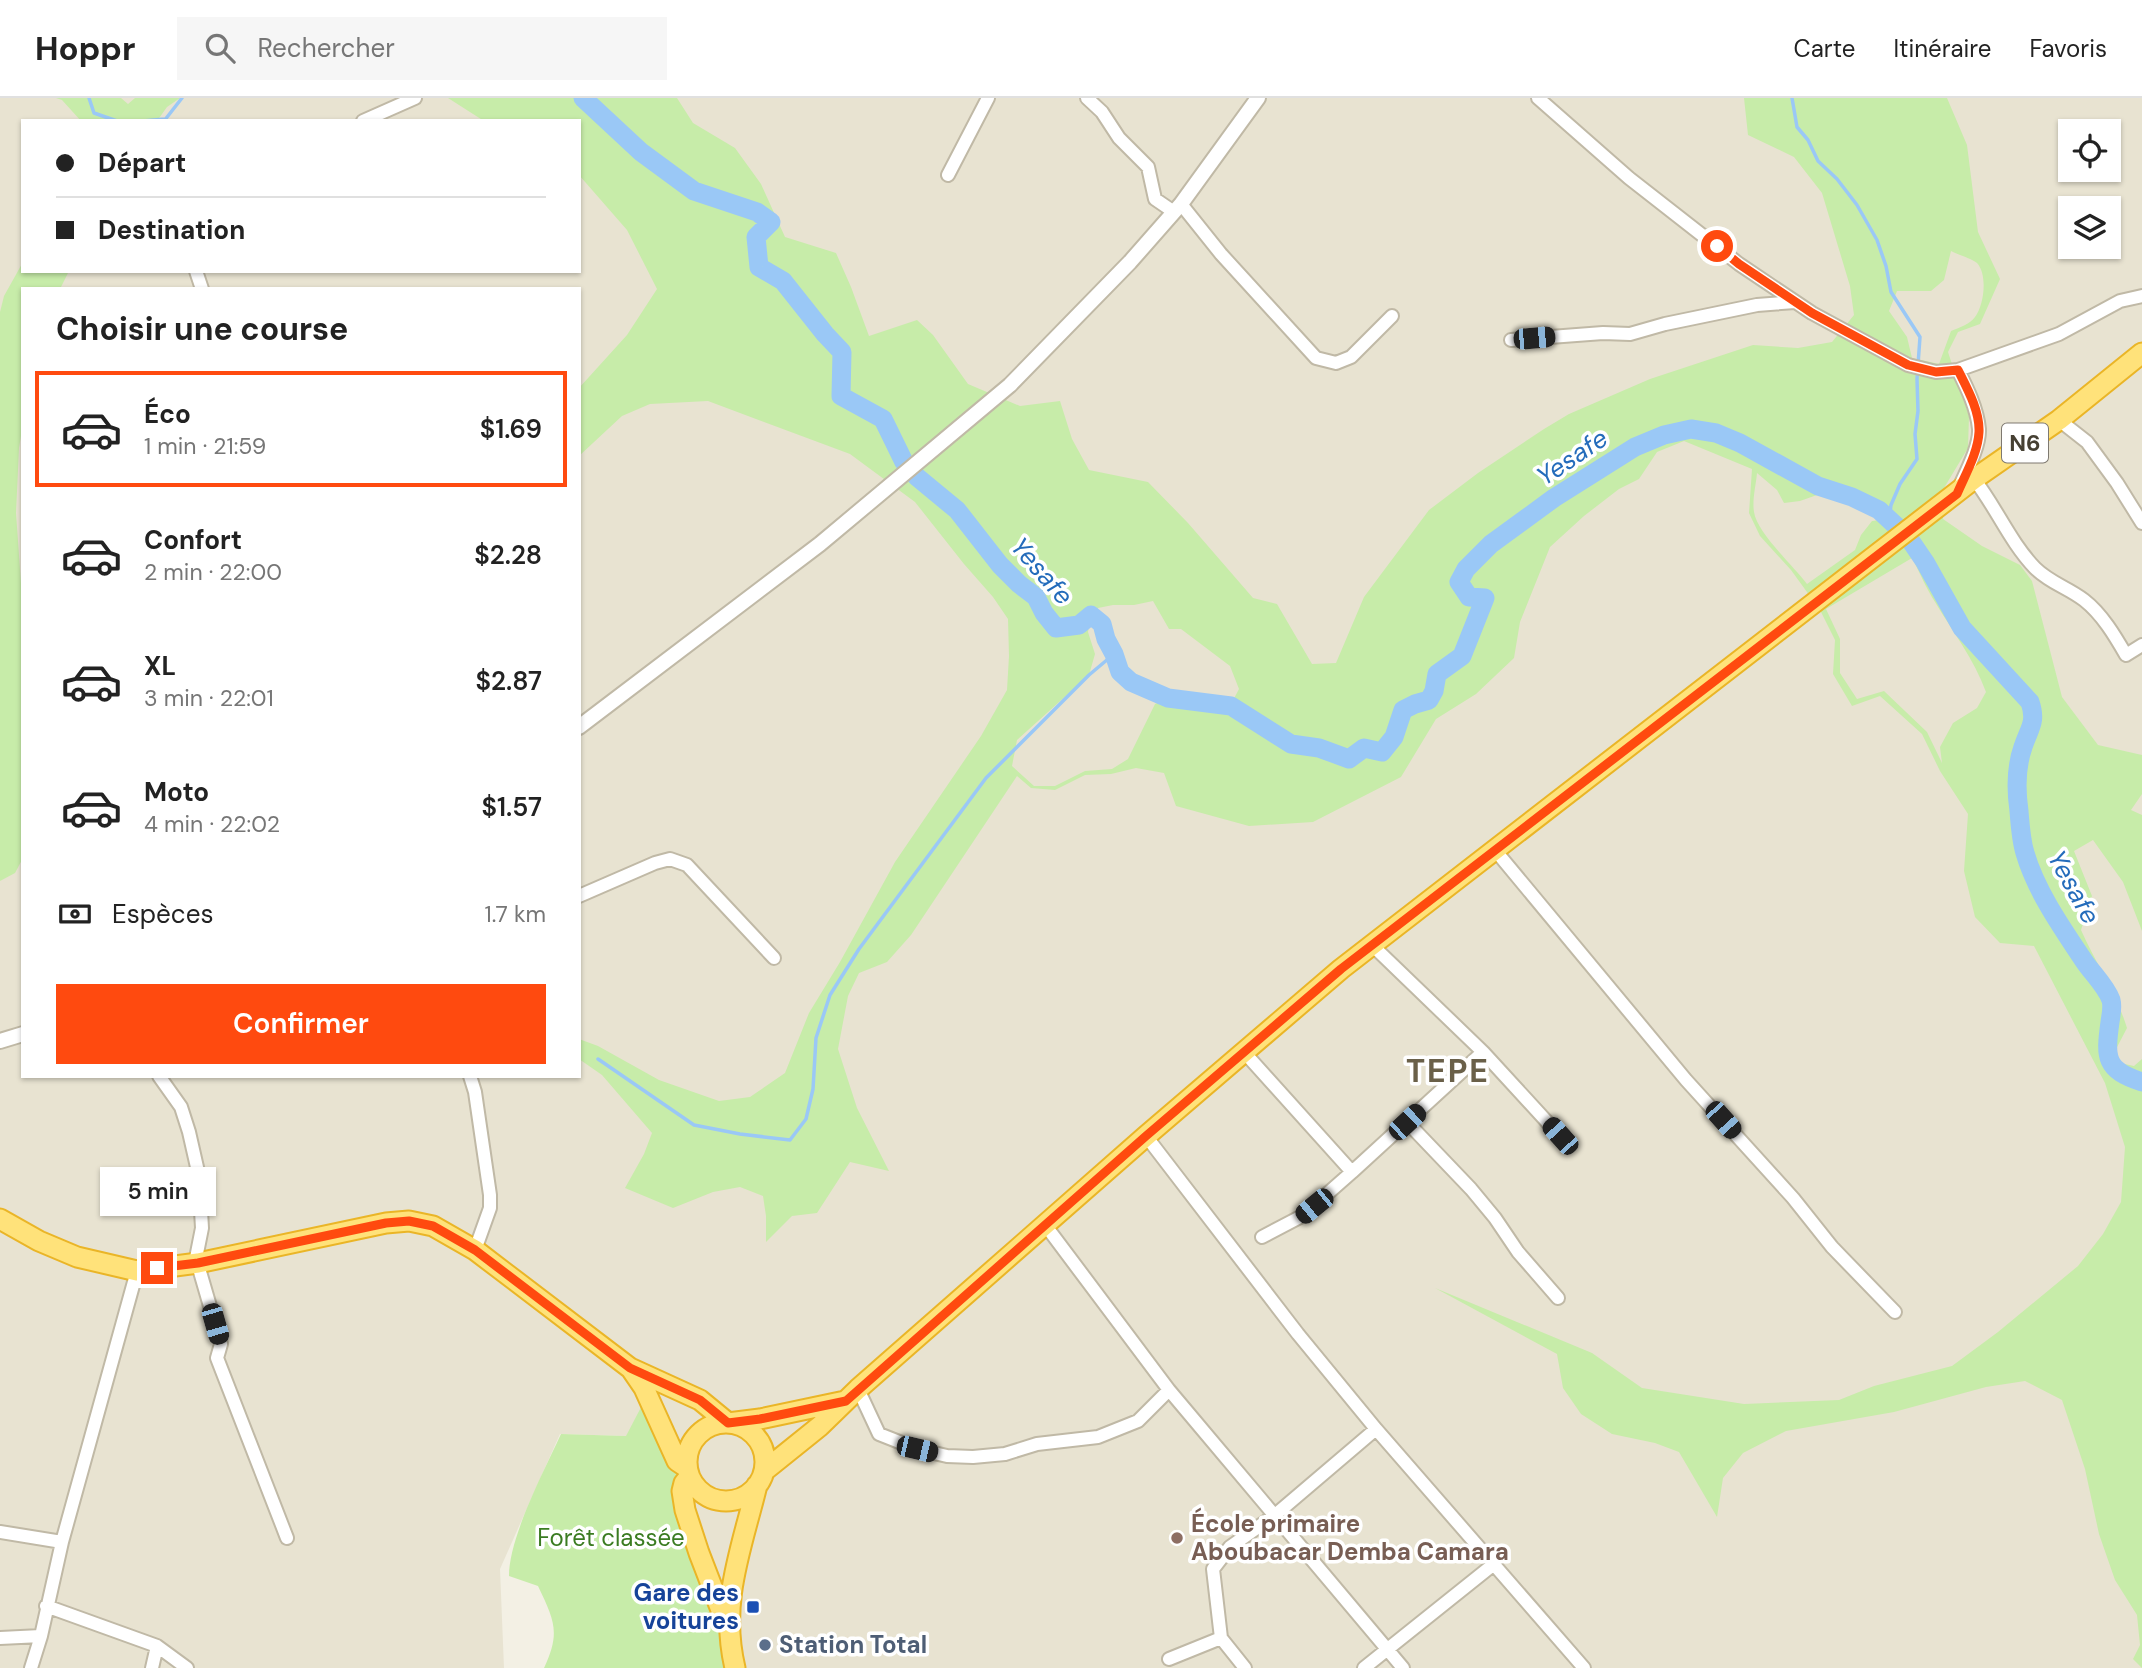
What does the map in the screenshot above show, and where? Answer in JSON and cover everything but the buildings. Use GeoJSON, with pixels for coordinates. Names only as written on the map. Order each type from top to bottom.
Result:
{"type":"FeatureCollection","features":[{"type":"Feature","properties":{"kind":"highway","name":"N6"},"geometry":{"type":"LineString","coordinates":[[761,1478],[1146,1136],[1372,945],[1974,479],[2059,420],[2142,353]]}},
{"type":"Feature","properties":{"kind":"highway"},"geometry":{"type":"LineString","coordinates":[[0,1219],[39,1241],[77,1257],[136,1271],[198,1263],[386,1223],[409,1221],[433,1226],[475,1250],[630,1368],[700,1400],[728,1423]]}},
{"type":"Feature","properties":{"kind":"highway"},"geometry":{"type":"LineString","coordinates":[[630,1368],[644,1388],[677,1461],[688,1472],[695,1487],[715,1499],[727,1501],[749,1493],[761,1478]]}},
{"type":"Feature","properties":{"kind":"highway","name":"N6"},"geometry":{"type":"LineString","coordinates":[[728,1423],[760,1419],[852,1395]]}},
{"type":"Feature","properties":{"kind":"highway"},"geometry":{"type":"LineString","coordinates":[[729,1630],[735,1563],[765,1460],[757,1438],[749,1430],[728,1423],[705,1428],[696,1435],[687,1456],[688,1472],[682,1491],[685,1510],[699,1553],[729,1630],[735,1668]]}},
{"type":"Feature","properties":{"kind":"street"},"geometry":{"type":"LineString","coordinates":[[368,119],[415,98]]}},
{"type":"Feature","properties":{"kind":"street"},"geometry":{"type":"LineString","coordinates":[[948,175],[988,98]]}},
{"type":"Feature","properties":{"kind":"street"},"geometry":{"type":"LineString","coordinates":[[1087,98],[1101,112],[1119,138],[1148,167],[1155,200],[1178,208],[1317,358],[1336,363],[1352,357],[1392,316]]}},
{"type":"Feature","properties":{"kind":"street"},"geometry":{"type":"LineString","coordinates":[[581,725],[820,544],[1010,384],[1130,262],[1178,208],[1258,98]]}},
{"type":"Feature","properties":{"kind":"street"},"geometry":{"type":"LineString","coordinates":[[1538,98],[1629,178],[1739,264],[1812,313],[1908,365],[1936,372],[1958,370],[2059,334],[2120,301],[2142,296]]}},
{"type":"Feature","properties":{"kind":"street"},"geometry":{"type":"LineString","coordinates":[[1511,340],[1603,333],[1630,334],[1757,305],[1795,302]]}},
{"type":"Feature","properties":{"kind":"street"},"geometry":{"type":"LineString","coordinates":[[1957,494],[1979,431],[1973,404],[1958,370]]}},
{"type":"Feature","properties":{"kind":"street"},"geometry":{"type":"LineString","coordinates":[[2059,420],[2087,442],[2142,523]]}},
{"type":"Feature","properties":{"kind":"street"},"geometry":{"type":"LineString","coordinates":[[1974,479],[2015,542],[2047,580],[2066,588],[2086,602],[2111,630],[2126,655],[2142,645]]}},
{"type":"Feature","properties":{"kind":"street"},"geometry":{"type":"LineString","coordinates":[[1495,849],[1686,1080],[1793,1198],[1832,1247],[1895,1312]]}},
{"type":"Feature","properties":{"kind":"street"},"geometry":{"type":"LineString","coordinates":[[581,895],[670,859],[687,865],[774,958]]}},
{"type":"Feature","properties":{"kind":"street"},"geometry":{"type":"LineString","coordinates":[[1372,945],[1483,1052],[1560,1136]]}},
{"type":"Feature","properties":{"kind":"street"},"geometry":{"type":"LineString","coordinates":[[0,1041],[21,1035]]}},
{"type":"Feature","properties":{"kind":"street"},"geometry":{"type":"LineString","coordinates":[[1244,1052],[1352,1172]]}},
{"type":"Feature","properties":{"kind":"street"},"geometry":{"type":"LineString","coordinates":[[1262,1237],[1301,1216],[1483,1052]]}},
{"type":"Feature","properties":{"kind":"street"},"geometry":{"type":"LineString","coordinates":[[160,1078],[181,1107],[190,1132],[199,1176],[202,1228],[196,1258],[221,1344],[217,1358],[287,1538]]}},
{"type":"Feature","properties":{"kind":"street"},"geometry":{"type":"LineString","coordinates":[[471,1078],[490,1195],[490,1208],[475,1250]]}},
{"type":"Feature","properties":{"kind":"street"},"geometry":{"type":"LineString","coordinates":[[1407,1122],[1471,1189],[1518,1252],[1558,1298]]}},
{"type":"Feature","properties":{"kind":"street"},"geometry":{"type":"LineString","coordinates":[[1146,1136],[1298,1334],[1584,1668]]}},
{"type":"Feature","properties":{"kind":"street"},"geometry":{"type":"LineString","coordinates":[[1045,1226],[1169,1390],[1403,1668]]}},
{"type":"Feature","properties":{"kind":"street"},"geometry":{"type":"LineString","coordinates":[[31,1668],[62,1542],[136,1271]]}},
{"type":"Feature","properties":{"kind":"street"},"geometry":{"type":"LineString","coordinates":[[852,1395],[879,1434],[917,1449],[947,1456],[973,1457],[1005,1454],[1037,1444],[1098,1437],[1138,1421],[1169,1390]]}},
{"type":"Feature","properties":{"kind":"street"},"geometry":{"type":"LineString","coordinates":[[1245,1668],[1221,1638],[1213,1569],[1230,1547],[1275,1515],[1377,1429]]}},
{"type":"Feature","properties":{"kind":"street"},"geometry":{"type":"LineString","coordinates":[[0,1532],[62,1542]]}},
{"type":"Feature","properties":{"kind":"street"},"geometry":{"type":"LineString","coordinates":[[1364,1668],[1493,1564]]}},
{"type":"Feature","properties":{"kind":"street"},"geometry":{"type":"LineString","coordinates":[[46,1606],[157,1646],[187,1668]]}},
{"type":"Feature","properties":{"kind":"street"},"geometry":{"type":"LineString","coordinates":[[0,1638],[41,1636]]}},
{"type":"Feature","properties":{"kind":"street"},"geometry":{"type":"LineString","coordinates":[[1169,1659],[1221,1638]]}},
{"type":"Feature","properties":{"kind":"street"},"geometry":{"type":"LineString","coordinates":[[152,1668],[157,1646]]}},
{"type":"Feature","properties":{"kind":"shaded area"},"geometry":{"type":"Polygon","coordinates":[[[0,98],[2142,98],[2142,1668],[746,1668],[731,1613],[626,1436],[560,1434],[500,1569],[504,1668],[0,1668],[0,98]]]}},
{"type":"Feature","properties":{"kind":"green space"},"geometry":{"type":"Polygon","coordinates":[[[56,98],[121,98],[128,104],[135,98],[180,98],[167,107],[158,119],[79,119],[62,100],[56,98]]]}},
{"type":"Feature","properties":{"kind":"green space"},"geometry":{"type":"Polygon","coordinates":[[[448,98],[677,98],[693,123],[735,148],[761,184],[785,237],[836,253],[869,336],[917,320],[933,335],[968,384],[1020,406],[1060,401],[1072,439],[1089,470],[1148,482],[1188,523],[1253,598],[1277,604],[1312,664],[1336,663],[1364,597],[1429,510],[1478,473],[1569,414],[1650,379],[1753,345],[1798,348],[1832,342],[1854,315],[1850,286],[1822,193],[1794,157],[1748,135],[1744,98],[1947,98],[1967,145],[1978,232],[2000,279],[1980,324],[1958,332],[1948,352],[1969,416],[1968,448],[1944,488],[1943,519],[1982,546],[2020,565],[2032,581],[2062,697],[2098,745],[2142,755],[2142,794],[2131,810],[2142,815],[2142,931],[2123,882],[2093,840],[2074,851],[2092,896],[2081,930],[2127,1028],[2115,1051],[2120,1063],[2134,1066],[2142,1059],[2142,1668],[2133,1659],[2140,1645],[2137,1615],[2115,1580],[2099,1534],[2085,1469],[2062,1400],[2025,1381],[1986,1387],[1894,1412],[1786,1431],[1743,1453],[1723,1478],[1717,1517],[1679,1452],[1655,1443],[1612,1434],[1581,1414],[1563,1388],[1557,1354],[1435,1288],[1592,1353],[1642,1388],[1744,1404],[1839,1400],[1874,1386],[1952,1366],[2078,1266],[2103,1234],[2121,1202],[2125,1147],[2105,1083],[2034,946],[2000,943],[1975,917],[1964,871],[1968,814],[1940,771],[1922,734],[1880,696],[1852,706],[1833,674],[1835,640],[1820,610],[1791,570],[1760,536],[1749,513],[1752,469],[1684,441],[1657,452],[1639,479],[1619,489],[1550,547],[1520,622],[1514,658],[1476,694],[1436,719],[1401,777],[1313,822],[1249,826],[1176,806],[1164,773],[1136,768],[1111,774],[1085,775],[1055,790],[1031,788],[1017,776],[911,935],[887,962],[859,973],[848,996],[838,1049],[857,1108],[889,1171],[850,1162],[817,1213],[792,1216],[766,1242],[763,1196],[740,1187],[713,1192],[673,1208],[625,1188],[652,1133],[602,1075],[581,1060],[581,1040],[598,1046],[659,1080],[719,1101],[750,1097],[785,1073],[809,1013],[895,862],[981,736],[1007,690],[1009,656],[1008,619],[993,597],[915,502],[850,454],[708,401],[650,404],[622,416],[581,454],[581,386],[627,335],[657,289],[627,230],[581,177],[581,119],[481,119],[448,98]],[[1951,251],[1944,280],[1931,291],[1897,291],[1889,311],[1907,337],[1912,358],[1939,364],[1951,331],[1970,322],[1978,312],[1984,282],[1980,268],[1977,263],[1951,251]],[[1757,473],[1753,503],[1757,520],[1768,539],[1807,584],[1855,550],[1861,535],[1872,521],[1889,519],[1864,503],[1819,487],[1817,495],[1784,503],[1777,490],[1757,473]],[[1912,558],[1826,609],[1840,639],[1840,673],[1857,699],[1884,691],[1927,732],[1942,763],[1940,747],[1953,723],[1977,708],[1986,692],[1912,558]],[[1153,601],[1098,608],[1091,615],[1088,632],[1095,654],[1089,675],[1017,740],[1012,766],[1034,786],[1055,786],[1085,771],[1112,769],[1128,759],[1155,704],[1168,698],[1230,706],[1239,689],[1230,666],[1181,629],[1169,629],[1153,601]]]}},
{"type":"Feature","properties":{"kind":"green space"},"geometry":{"type":"Polygon","coordinates":[[[21,266],[21,273],[68,273],[61,287],[21,287],[21,436],[16,513],[21,583],[21,862],[15,873],[0,881],[0,312],[4,296],[21,266]]]}},
{"type":"Feature","properties":{"kind":"green space","name":"Forêt classée"},"geometry":{"type":"Polygon","coordinates":[[[649,1392],[717,1571],[724,1621],[742,1668],[544,1668],[554,1635],[548,1608],[538,1586],[509,1576],[521,1524],[561,1434],[626,1436],[649,1392]]]}},
{"type":"Feature","properties":{"kind":"waterway"},"geometry":{"type":"LineString","coordinates":[[89,98],[94,113],[111,119]]}},
{"type":"Feature","properties":{"kind":"waterway"},"geometry":{"type":"LineString","coordinates":[[166,119],[182,98]]}},
{"type":"Feature","properties":{"kind":"waterway","name":"Yesafe"},"geometry":{"type":"LineString","coordinates":[[583,98],[641,152],[694,191],[757,212],[771,222],[756,237],[759,267],[783,281],[842,352],[841,396],[883,419],[904,462]]}},
{"type":"Feature","properties":{"kind":"waterway"},"geometry":{"type":"LineString","coordinates":[[1792,98],[1797,127],[1808,140],[1818,161],[1837,179],[1857,205],[1877,240],[1891,292],[1920,337],[1915,434],[1917,459],[1900,484],[1891,505],[1889,520]]}},
{"type":"Feature","properties":{"kind":"waterway","name":"Yesafe"},"geometry":{"type":"LineString","coordinates":[[917,477],[957,510],[1000,565],[1036,597],[1056,628],[1079,625],[1091,615],[1102,624],[1120,672],[1131,682],[1168,698],[1231,706],[1291,744],[1319,748],[1349,759],[1364,748],[1382,752],[1394,737],[1403,710],[1429,700],[1434,691],[1437,674],[1462,656],[1485,598],[1469,597],[1459,582],[1466,569],[1491,544],[1554,498],[1635,447],[1664,435],[1691,429],[1716,433],[1740,443],[1818,486],[1852,497],[1879,510],[1908,537],[1962,628],[2030,702],[2032,720],[2019,762],[2017,779],[2020,827],[2025,853],[2050,909],[2111,1000],[2108,1045],[2110,1061],[2121,1073],[2142,1082]]}},
{"type":"Feature","properties":{"kind":"waterway"},"geometry":{"type":"LineString","coordinates":[[598,1059],[694,1125],[790,1140],[806,1119],[813,1089],[816,1038],[830,995],[859,949],[986,778],[1089,675],[1114,654]]}},
{"type":"Feature","properties":{"kind":"place","name":"École primaire Aboubacar Demba Camara"},"geometry":{"type":"Point","coordinates":[1177,1538]}},
{"type":"Feature","properties":{"kind":"place","name":"Gare des voitures"},"geometry":{"type":"Point","coordinates":[753,1607]}},
{"type":"Feature","properties":{"kind":"place","name":"Station Total"},"geometry":{"type":"Point","coordinates":[765,1645]}},
{"type":"Feature","properties":{"kind":"district","name":"TEPE"},"geometry":{"type":"Point","coordinates":[1448,1071]}},
{"type":"Feature","properties":{"kind":"route"},"geometry":{"type":"LineString","coordinates":[[157,1268],[198,1263],[386,1223],[409,1221],[433,1226],[475,1250],[630,1368],[700,1400],[728,1423],[846,1401],[1146,1136],[1341,969],[1957,494],[1979,431],[1973,404],[1958,370],[1936,372],[1908,365],[1812,313],[1717,246]]}}]}
